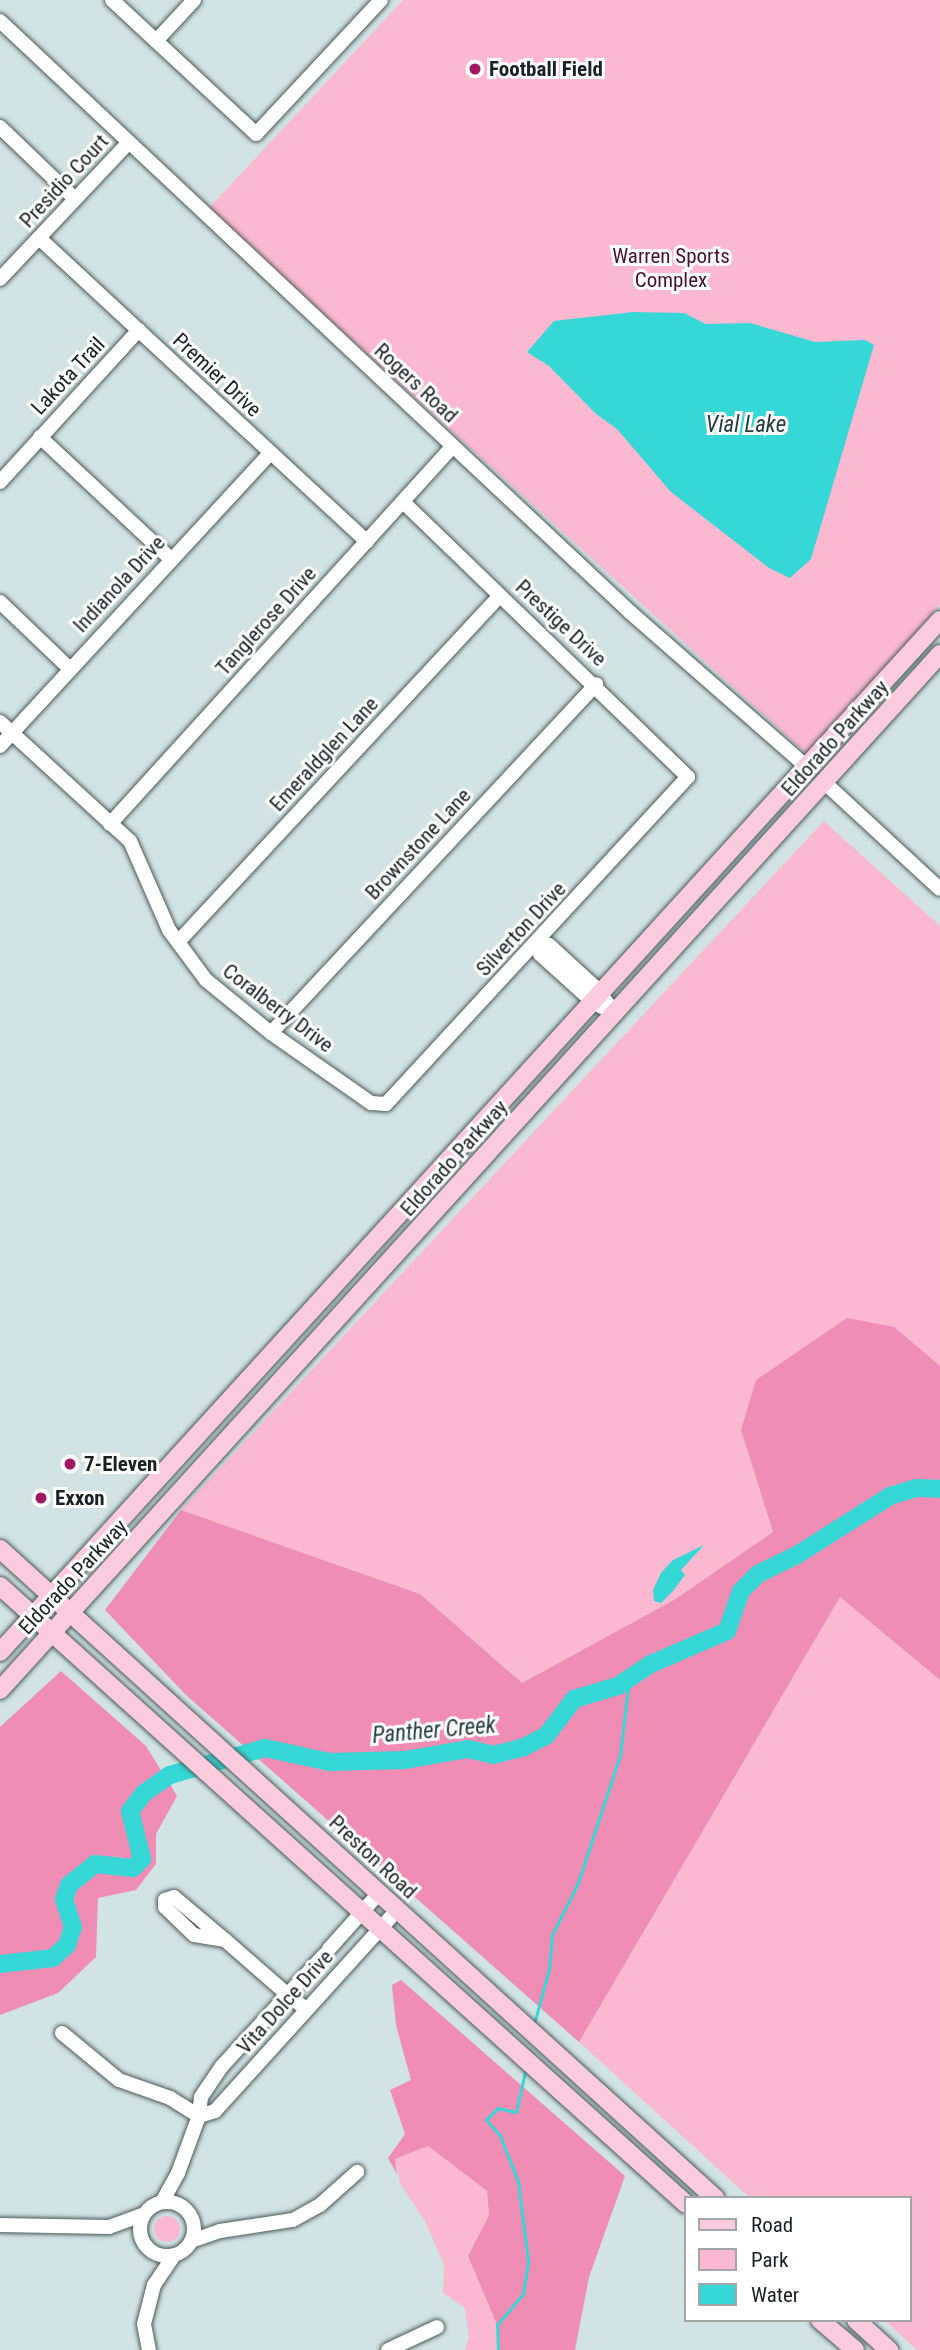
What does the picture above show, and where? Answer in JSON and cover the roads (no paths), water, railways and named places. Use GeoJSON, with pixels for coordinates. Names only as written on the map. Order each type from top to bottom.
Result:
{"type":"FeatureCollection","features":[{"type":"Feature","properties":{"kind":"main road","name":"Eldorado Parkway"},"geometry":{"type":"LineString","coordinates":[[0,1652],[809,769],[940,620]]}},
{"type":"Feature","properties":{"kind":"main road","name":"Eldorado Parkway"},"geometry":{"type":"LineString","coordinates":[[0,1690],[940,654]]}},
{"type":"Feature","properties":{"kind":"main road"},"geometry":{"type":"LineString","coordinates":[[809,769],[825,783]]}},
{"type":"Feature","properties":{"kind":"main road"},"geometry":{"type":"LineString","coordinates":[[327,1295],[345,1311]]}},
{"type":"Feature","properties":{"kind":"main road"},"geometry":{"type":"LineString","coordinates":[[195,1439],[214,1457]]}},
{"type":"Feature","properties":{"kind":"main road","name":"Preston Road"},"geometry":{"type":"LineString","coordinates":[[0,1549],[262,1783],[397,1910],[713,2196]]}},
{"type":"Feature","properties":{"kind":"main road"},"geometry":{"type":"LineString","coordinates":[[0,1586],[363,1910],[684,2202]]}},
{"type":"Feature","properties":{"kind":"main road"},"geometry":{"type":"LineString","coordinates":[[822,2322],[855,2350]]}},
{"type":"Feature","properties":{"kind":"main road"},"geometry":{"type":"LineString","coordinates":[[858,2322],[889,2350]]}},
{"type":"Feature","properties":{"kind":"street"},"geometry":{"type":"LineString","coordinates":[[112,0],[256,134],[380,0]]}},
{"type":"Feature","properties":{"kind":"street"},"geometry":{"type":"LineString","coordinates":[[156,41],[194,0]]}},
{"type":"Feature","properties":{"kind":"street","name":"Rogers Road"},"geometry":{"type":"LineString","coordinates":[[0,21],[631,613],[809,769]]}},
{"type":"Feature","properties":{"kind":"street"},"geometry":{"type":"LineString","coordinates":[[0,127],[75,199]]}},
{"type":"Feature","properties":{"kind":"street","name":"Presidio Court"},"geometry":{"type":"LineString","coordinates":[[0,279],[129,142]]}},
{"type":"Feature","properties":{"kind":"street","name":"Premier Drive"},"geometry":{"type":"LineString","coordinates":[[39,238],[367,542]]}},
{"type":"Feature","properties":{"kind":"street","name":"Lakota Trail"},"geometry":{"type":"LineString","coordinates":[[0,482],[139,330]]}},
{"type":"Feature","properties":{"kind":"street"},"geometry":{"type":"LineString","coordinates":[[40,437],[171,559]]}},
{"type":"Feature","properties":{"kind":"street","name":"Tanglerose Drive"},"geometry":{"type":"LineString","coordinates":[[110,824],[453,446]]}},
{"type":"Feature","properties":{"kind":"street","name":"Indianola Drive"},"geometry":{"type":"LineString","coordinates":[[0,746],[69,668],[270,453]]}},
{"type":"Feature","properties":{"kind":"street","name":"Prestige Drive"},"geometry":{"type":"LineString","coordinates":[[403,502],[596,684],[688,776]]}},
{"type":"Feature","properties":{"kind":"street","name":"Emeraldglen Lane"},"geometry":{"type":"LineString","coordinates":[[178,942],[500,595]]}},
{"type":"Feature","properties":{"kind":"street"},"geometry":{"type":"LineString","coordinates":[[0,602],[69,668]]}},
{"type":"Feature","properties":{"kind":"street","name":"Brownstone Lane"},"geometry":{"type":"LineString","coordinates":[[271,1033],[596,684]]}},
{"type":"Feature","properties":{"kind":"street","name":"Coralberry Drive"},"geometry":{"type":"LineString","coordinates":[[0,722],[138,851],[163,920],[206,980],[271,1033],[381,1106]]}},
{"type":"Feature","properties":{"kind":"street","name":"Silverton Drive"},"geometry":{"type":"LineString","coordinates":[[381,1106],[538,942],[688,776]]}},
{"type":"Feature","properties":{"kind":"street"},"geometry":{"type":"LineString","coordinates":[[825,783],[940,889]]}},
{"type":"Feature","properties":{"kind":"street"},"geometry":{"type":"LineString","coordinates":[[538,942],[549,945],[616,1014]]}},
{"type":"Feature","properties":{"kind":"street","name":"Vita Dolce Drive"},"geometry":{"type":"LineString","coordinates":[[162,2202],[178,2173],[200,2116],[201,2097],[222,2066],[379,1893]]}},
{"type":"Feature","properties":{"kind":"street","name":"Vita Dolce Drive"},"geometry":{"type":"LineString","coordinates":[[200,2116],[215,2111],[397,1910]]}},
{"type":"Feature","properties":{"kind":"street"},"geometry":{"type":"LineString","coordinates":[[225,1940],[307,2010]]}},
{"type":"Feature","properties":{"kind":"street"},"geometry":{"type":"LineString","coordinates":[[324,1954],[324,1972],[338,1975]]}},
{"type":"Feature","properties":{"kind":"street"},"geometry":{"type":"LineString","coordinates":[[62,2033],[119,2080],[170,2098],[200,2116]]}},
{"type":"Feature","properties":{"kind":"street"},"geometry":{"type":"LineString","coordinates":[[149,2350],[144,2324],[154,2285],[174,2255],[191,2241],[220,2231],[269,2227],[299,2218],[357,2172]]}},
{"type":"Feature","properties":{"kind":"street"},"geometry":{"type":"LineString","coordinates":[[178,2173],[188,2213],[191,2241]]}},
{"type":"Feature","properties":{"kind":"street"},"geometry":{"type":"LineString","coordinates":[[0,2224],[109,2227],[144,2214],[162,2202],[220,2231]]}},
{"type":"Feature","properties":{"kind":"street"},"geometry":{"type":"LineString","coordinates":[[144,2214],[140,2233],[146,2247],[154,2285]]}},
{"type":"Feature","properties":{"kind":"street"},"geometry":{"type":"LineString","coordinates":[[109,2227],[146,2247],[174,2255]]}},
{"type":"Feature","properties":{"kind":"street"},"geometry":{"type":"LineString","coordinates":[[388,2350],[437,2327]]}},
{"type":"Feature","properties":{"kind":"water","name":"Vial Lake"},"geometry":{"type":"Polygon","coordinates":[[[633,312],[684,313],[706,324],[750,323],[815,342],[865,340],[874,345],[811,559],[790,578],[769,568],[671,492],[617,429],[596,414],[549,366],[527,352],[554,321],[633,312]]]}},
{"type":"Feature","properties":{"kind":"water"},"geometry":{"type":"Polygon","coordinates":[[[704,1545],[681,1570],[685,1575],[673,1591],[661,1603],[654,1601],[653,1590],[661,1573],[673,1560],[704,1545]]]}},
{"type":"Feature","properties":{"kind":"waterway","name":"Panther Creek"},"geometry":{"type":"LineString","coordinates":[[0,1964],[53,1958],[67,1945],[73,1927],[64,1899],[69,1885],[95,1864],[133,1868],[142,1859],[130,1811],[144,1793],[170,1775],[265,1748],[329,1762],[405,1760],[468,1749],[493,1755],[522,1748],[546,1736],[574,1699],[618,1686],[651,1664],[727,1631],[741,1591],[758,1574],[797,1555],[890,1496],[916,1488],[940,1489]]}},
{"type":"Feature","properties":{"kind":"waterway","name":"Panther Creek"},"geometry":{"type":"LineString","coordinates":[[534,2024],[549,1969],[552,1935],[578,1883],[620,1755],[629,1679]]}},
{"type":"Feature","properties":{"kind":"waterway","name":"Panther Creek"},"geometry":{"type":"LineString","coordinates":[[498,2350],[497,2325],[523,2294],[528,2261],[518,2182],[500,2136],[486,2120],[498,2108],[516,2112],[526,2068]]}},
{"type":"Feature","properties":{"kind":"place","name":"Football Field"},"geometry":{"type":"Point","coordinates":[475,69]}},
{"type":"Feature","properties":{"kind":"place","name":"7-Eleven"},"geometry":{"type":"Point","coordinates":[70,1464]}},
{"type":"Feature","properties":{"kind":"place","name":"Exxon"},"geometry":{"type":"Point","coordinates":[41,1498]}},
{"type":"Feature","properties":{"kind":"park label","name":"Warren Sports Complex"},"geometry":{"type":"Point","coordinates":[671,268]}}]}
